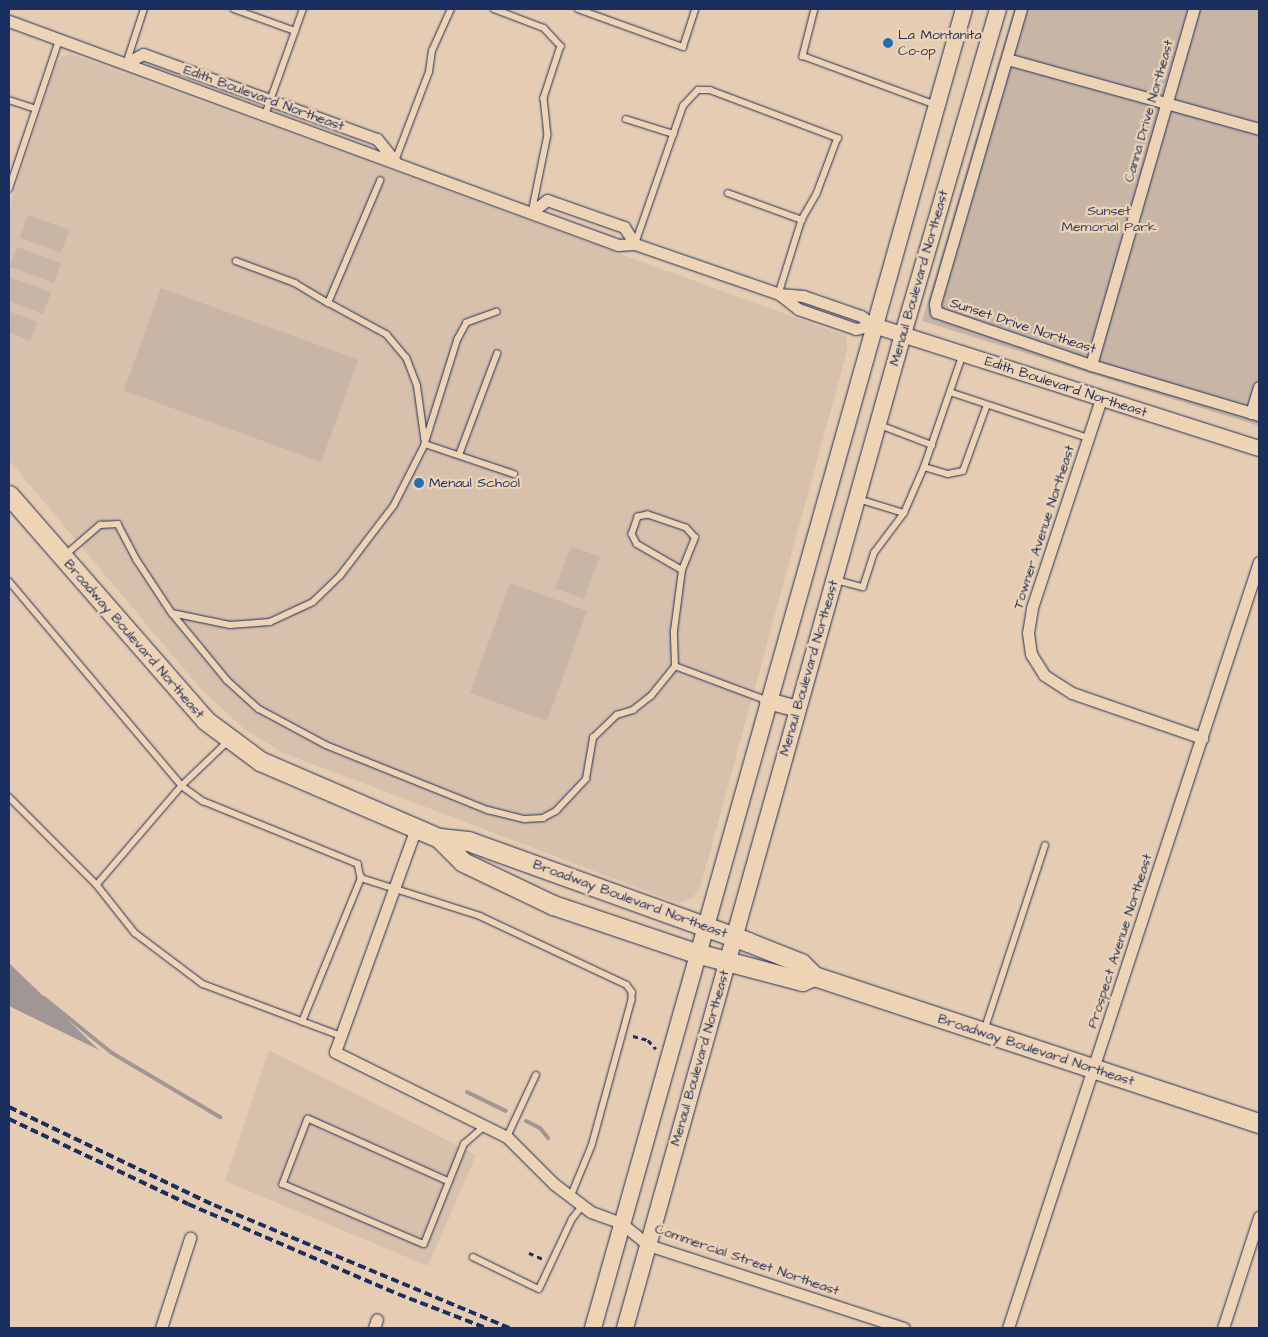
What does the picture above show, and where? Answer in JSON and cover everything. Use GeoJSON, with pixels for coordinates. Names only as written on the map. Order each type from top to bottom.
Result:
{"type":"FeatureCollection","features":[{"type":"Feature","properties":{"kind":"main road"},"geometry":{"type":"LineString","coordinates":[[593,1328],[696,953],[964,9]]}},
{"type":"Feature","properties":{"kind":"main road","name":"Menaul Boulevard Northeast"},"geometry":{"type":"LineString","coordinates":[[626,1328],[877,424],[998,9]]}},
{"type":"Feature","properties":{"kind":"main road","name":"Broadway Boulevard Northeast"},"geometry":{"type":"LineString","coordinates":[[9,495],[205,720],[260,760],[439,838],[468,841],[734,936],[801,963],[814,976],[1259,1123]]}},
{"type":"Feature","properties":{"kind":"main road"},"geometry":{"type":"LineString","coordinates":[[768,701],[797,709]]}},
{"type":"Feature","properties":{"kind":"main road","name":"Broadway Boulevard Northeast"},"geometry":{"type":"LineString","coordinates":[[439,838],[462,862],[553,905],[696,953],[802,981],[814,976]]}},
{"type":"Feature","properties":{"kind":"street","name":"Sunset Drive Northeast"},"geometry":{"type":"LineString","coordinates":[[1021,9],[935,304],[936,312],[1091,365],[1255,414]]}},
{"type":"Feature","properties":{"kind":"street","name":"Canna Drive Northeast"},"geometry":{"type":"LineString","coordinates":[[1091,365],[1169,103],[1194,9]]}},
{"type":"Feature","properties":{"kind":"street","name":"Edith Boulevard Northeast"},"geometry":{"type":"LineString","coordinates":[[9,20],[59,40],[533,211],[618,245],[635,244],[779,294],[816,300],[861,316],[873,325],[1259,448]]}},
{"type":"Feature","properties":{"kind":"street","name":"Edith Boulevard Northeast"},"geometry":{"type":"LineString","coordinates":[[126,63],[143,54],[270,100],[377,139],[395,161]]}},
{"type":"Feature","properties":{"kind":"street"},"geometry":{"type":"LineString","coordinates":[[1007,58],[1259,129]]}},
{"type":"Feature","properties":{"kind":"street"},"geometry":{"type":"LineString","coordinates":[[533,211],[547,200],[624,227],[635,244]]}},
{"type":"Feature","properties":{"kind":"street","name":"Edith Boulevard Northeast"},"geometry":{"type":"LineString","coordinates":[[779,294],[798,310],[856,329],[873,325]]}},
{"type":"Feature","properties":{"kind":"street"},"geometry":{"type":"LineString","coordinates":[[1255,414],[1259,387]]}},
{"type":"Feature","properties":{"kind":"street","name":"Towner Avenue Northeast"},"geometry":{"type":"LineString","coordinates":[[1101,399],[1032,608],[1028,632],[1035,664],[1044,675],[1072,693],[1202,738]]}},
{"type":"Feature","properties":{"kind":"street","name":"Prospect Avenue Northeast"},"geometry":{"type":"LineString","coordinates":[[1008,1328],[1259,562]]}},
{"type":"Feature","properties":{"kind":"street"},"geometry":{"type":"LineString","coordinates":[[341,1036],[416,828]]}},
{"type":"Feature","properties":{"kind":"street","name":"Commercial Street Northeast"},"geometry":{"type":"LineString","coordinates":[[341,1036],[335,1052],[507,1137],[554,1184],[583,1205],[621,1224],[648,1245],[904,1328]]}},
{"type":"Feature","properties":{"kind":"street"},"geometry":{"type":"LineString","coordinates":[[1223,1328],[1259,1218]]}},
{"type":"Feature","properties":{"kind":"street"},"geometry":{"type":"LineString","coordinates":[[161,1328],[190,1238]]}},
{"type":"Feature","properties":{"kind":"lane"},"geometry":{"type":"LineString","coordinates":[[126,63],[144,9]]}},
{"type":"Feature","properties":{"kind":"lane"},"geometry":{"type":"LineString","coordinates":[[234,9],[295,30]]}},
{"type":"Feature","properties":{"kind":"lane"},"geometry":{"type":"LineString","coordinates":[[265,115],[303,9]]}},
{"type":"Feature","properties":{"kind":"lane"},"geometry":{"type":"LineString","coordinates":[[395,161],[426,81],[432,50],[451,9]]}},
{"type":"Feature","properties":{"kind":"lane"},"geometry":{"type":"LineString","coordinates":[[494,9],[544,28],[561,46],[544,98],[548,134],[533,211]]}},
{"type":"Feature","properties":{"kind":"lane"},"geometry":{"type":"LineString","coordinates":[[578,9],[683,47],[695,9]]}},
{"type":"Feature","properties":{"kind":"lane"},"geometry":{"type":"LineString","coordinates":[[815,9],[803,56],[936,105]]}},
{"type":"Feature","properties":{"kind":"lane"},"geometry":{"type":"LineString","coordinates":[[9,189],[59,40]]}},
{"type":"Feature","properties":{"kind":"lane"},"geometry":{"type":"LineString","coordinates":[[635,244],[684,106],[691,95],[698,90],[710,90],[838,138],[817,194],[802,220],[779,294]]}},
{"type":"Feature","properties":{"kind":"lane"},"geometry":{"type":"LineString","coordinates":[[9,100],[36,109]]}},
{"type":"Feature","properties":{"kind":"lane"},"geometry":{"type":"LineString","coordinates":[[626,119],[674,134]]}},
{"type":"Feature","properties":{"kind":"lane"},"geometry":{"type":"LineString","coordinates":[[328,303],[380,181]]}},
{"type":"Feature","properties":{"kind":"lane"},"geometry":{"type":"LineString","coordinates":[[728,193],[802,220]]}},
{"type":"Feature","properties":{"kind":"lane"},"geometry":{"type":"LineString","coordinates":[[236,262],[295,283],[387,335],[406,358],[417,386],[425,444]]}},
{"type":"Feature","properties":{"kind":"lane"},"geometry":{"type":"LineString","coordinates":[[811,314],[816,300]]}},
{"type":"Feature","properties":{"kind":"lane"},"geometry":{"type":"LineString","coordinates":[[172,613],[230,625],[270,622],[313,602],[340,576],[394,505],[425,444],[458,339],[467,323],[497,312]]}},
{"type":"Feature","properties":{"kind":"lane"},"geometry":{"type":"LineString","coordinates":[[834,579],[863,587],[874,553],[904,513],[924,467],[963,353]]}},
{"type":"Feature","properties":{"kind":"lane"},"geometry":{"type":"LineString","coordinates":[[460,455],[497,354]]}},
{"type":"Feature","properties":{"kind":"lane"},"geometry":{"type":"LineString","coordinates":[[950,392],[1088,438]]}},
{"type":"Feature","properties":{"kind":"lane"},"geometry":{"type":"LineString","coordinates":[[924,467],[948,474],[963,470],[987,405]]}},
{"type":"Feature","properties":{"kind":"lane"},"geometry":{"type":"LineString","coordinates":[[877,424],[932,445]]}},
{"type":"Feature","properties":{"kind":"lane"},"geometry":{"type":"LineString","coordinates":[[425,444],[514,474]]}},
{"type":"Feature","properties":{"kind":"lane"},"geometry":{"type":"LineString","coordinates":[[856,499],[904,513]]}},
{"type":"Feature","properties":{"kind":"lane"},"geometry":{"type":"LineString","coordinates":[[62,558],[100,525],[118,524],[123,529],[137,560],[172,613],[227,680],[259,709],[284,725],[488,810],[525,820],[543,818],[556,811],[586,779],[593,738],[617,715],[633,710],[651,696],[675,666],[674,631],[682,570],[695,538],[686,528],[648,515],[638,517],[632,534],[637,544],[682,570]]}},
{"type":"Feature","properties":{"kind":"lane"},"geometry":{"type":"LineString","coordinates":[[9,581],[182,786],[203,801],[358,864],[362,878],[302,1022]]}},
{"type":"Feature","properties":{"kind":"lane"},"geometry":{"type":"LineString","coordinates":[[675,666],[768,701]]}},
{"type":"Feature","properties":{"kind":"lane"},"geometry":{"type":"LineString","coordinates":[[98,885],[182,786],[231,739]]}},
{"type":"Feature","properties":{"kind":"lane"},"geometry":{"type":"LineString","coordinates":[[9,797],[98,885],[135,933],[203,984],[341,1036]]}},
{"type":"Feature","properties":{"kind":"lane"},"geometry":{"type":"LineString","coordinates":[[983,1033],[1046,846]]}},
{"type":"Feature","properties":{"kind":"lane"},"geometry":{"type":"LineString","coordinates":[[362,878],[480,916],[627,985],[632,992],[592,1146],[571,1197]]}},
{"type":"Feature","properties":{"kind":"lane"},"geometry":{"type":"LineString","coordinates":[[507,1137],[536,1075]]}},
{"type":"Feature","properties":{"kind":"lane"},"geometry":{"type":"LineString","coordinates":[[449,1182],[308,1119],[283,1184],[424,1244],[449,1182],[464,1144],[485,1126]]}},
{"type":"Feature","properties":{"kind":"lane"},"geometry":{"type":"LineString","coordinates":[[472,1257],[539,1290],[572,1219],[583,1205]]}},
{"type":"Feature","properties":{"kind":"path"},"geometry":{"type":"LineString","coordinates":[[633,1036],[648,1040],[652,1048],[658,1050]]}},
{"type":"Feature","properties":{"kind":"path"},"geometry":{"type":"LineString","coordinates":[[528,1253],[544,1259]]}},
{"type":"Feature","properties":{"kind":"shaded area","name":"Menaul School"},"geometry":{"type":"Polygon","coordinates":[[[71,54],[846,336],[847,351],[700,888],[692,898],[678,903],[281,752],[243,728],[199,687],[9,460],[9,208],[56,64],[62,56],[71,54]]]}},
{"type":"Feature","properties":{"kind":"shaded area"},"geometry":{"type":"Polygon","coordinates":[[[9,963],[99,1050],[9,1006],[9,963]]]}},
{"type":"Feature","properties":{"kind":"shaded area"},"geometry":{"type":"Polygon","coordinates":[[[269,1050],[476,1155],[428,1266],[225,1181],[269,1050]]]}},
{"type":"Feature","properties":{"kind":"green space","name":"Sunset Memorial Park"},"geometry":{"type":"Polygon","coordinates":[[[1014,9],[1259,9],[1259,426],[922,321],[1014,9]]]}},
{"type":"Feature","properties":{"kind":"green space"},"geometry":{"type":"Polygon","coordinates":[[[28,215],[69,230],[61,253],[20,238],[28,215]]]}},
{"type":"Feature","properties":{"kind":"green space"},"geometry":{"type":"Polygon","coordinates":[[[17,247],[61,263],[54,283],[10,267],[17,247]]]}},
{"type":"Feature","properties":{"kind":"green space"},"geometry":{"type":"Polygon","coordinates":[[[9,277],[51,292],[43,314],[9,301],[9,277]]]}},
{"type":"Feature","properties":{"kind":"green space"},"geometry":{"type":"Polygon","coordinates":[[[161,288],[358,360],[321,462],[124,390],[161,288]]]}},
{"type":"Feature","properties":{"kind":"green space"},"geometry":{"type":"Polygon","coordinates":[[[9,311],[37,322],[30,341],[9,332],[9,311]]]}},
{"type":"Feature","properties":{"kind":"green space"},"geometry":{"type":"Polygon","coordinates":[[[571,546],[600,557],[584,599],[555,588],[571,546]]]}},
{"type":"Feature","properties":{"kind":"green space"},"geometry":{"type":"Polygon","coordinates":[[[510,583],[587,611],[547,721],[470,693],[510,583]]]}},
{"type":"Feature","properties":{"kind":"waterway"},"geometry":{"type":"LineString","coordinates":[[44,998],[112,1053],[220,1117]]}},
{"type":"Feature","properties":{"kind":"waterway"},"geometry":{"type":"LineString","coordinates":[[467,1092],[506,1111]]}},
{"type":"Feature","properties":{"kind":"waterway"},"geometry":{"type":"LineString","coordinates":[[526,1121],[540,1128],[548,1138]]}},
{"type":"Feature","properties":{"kind":"railway"},"geometry":{"type":"LineString","coordinates":[[9,1107],[214,1205],[509,1328]]}},
{"type":"Feature","properties":{"kind":"railway"},"geometry":{"type":"LineString","coordinates":[[9,1119],[188,1204],[398,1294],[486,1328]]}},
{"type":"Feature","properties":{"kind":"place","name":"La Montanita Co-op"},"geometry":{"type":"Point","coordinates":[888,43]}},
{"type":"Feature","properties":{"kind":"place","name":"Menaul School"},"geometry":{"type":"Point","coordinates":[419,483]}}]}
